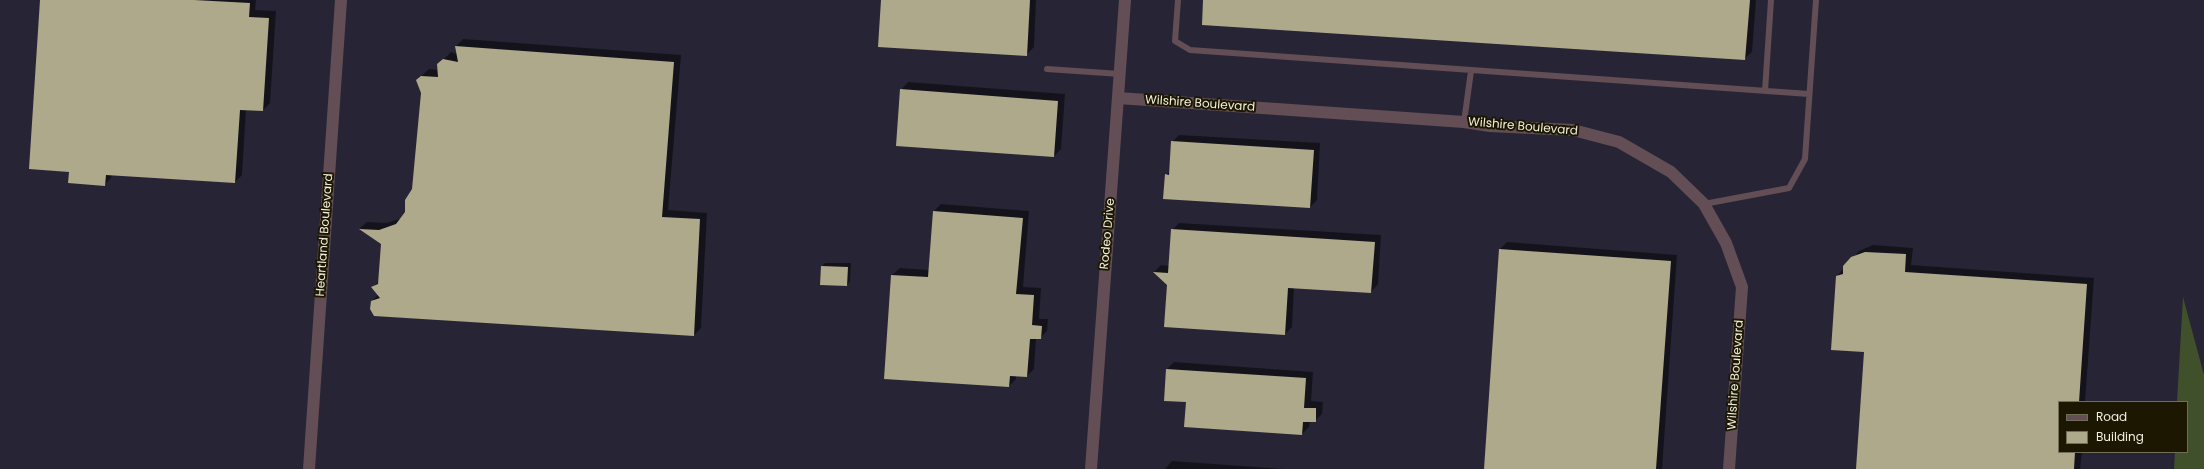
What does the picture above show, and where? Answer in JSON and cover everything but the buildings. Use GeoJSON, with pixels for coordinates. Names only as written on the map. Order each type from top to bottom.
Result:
{"type":"FeatureCollection","features":[{"type":"Feature","properties":{"kind":"street","name":"Heartland Boulevard"},"geometry":{"type":"LineString","coordinates":[[309,469],[341,0]]}},
{"type":"Feature","properties":{"kind":"street","name":"Rodeo Drive"},"geometry":{"type":"LineString","coordinates":[[1091,469],[1125,0]]}},
{"type":"Feature","properties":{"kind":"street","name":"Wilshire Boulevard"},"geometry":{"type":"LineString","coordinates":[[1118,98],[1464,122],[1490,126],[1573,130],[1618,142],[1671,172],[1704,204],[1726,243],[1742,288],[1729,469]]}},
{"type":"Feature","properties":{"kind":"lane"},"geometry":{"type":"LineString","coordinates":[[1178,0],[1175,41],[1190,50],[1809,94]]}},
{"type":"Feature","properties":{"kind":"lane"},"geometry":{"type":"LineString","coordinates":[[1765,91],[1771,0]]}},
{"type":"Feature","properties":{"kind":"lane"},"geometry":{"type":"LineString","coordinates":[[1704,204],[1789,188],[1805,159],[1816,0]]}},
{"type":"Feature","properties":{"kind":"lane"},"geometry":{"type":"LineString","coordinates":[[1048,69],[1120,74]]}},
{"type":"Feature","properties":{"kind":"lane"},"geometry":{"type":"LineString","coordinates":[[1464,122],[1471,71]]}},
{"type":"Feature","properties":{"kind":"shaded area"},"geometry":{"type":"Polygon","coordinates":[[[0,0],[2204,0],[2204,469],[0,469],[0,0]]]}},
{"type":"Feature","properties":{"kind":"green space"},"geometry":{"type":"Polygon","coordinates":[[[2183,297],[2204,375],[2204,469],[2174,469],[2175,453],[2188,453],[2188,401],[2177,401],[2183,297]]]}}]}
